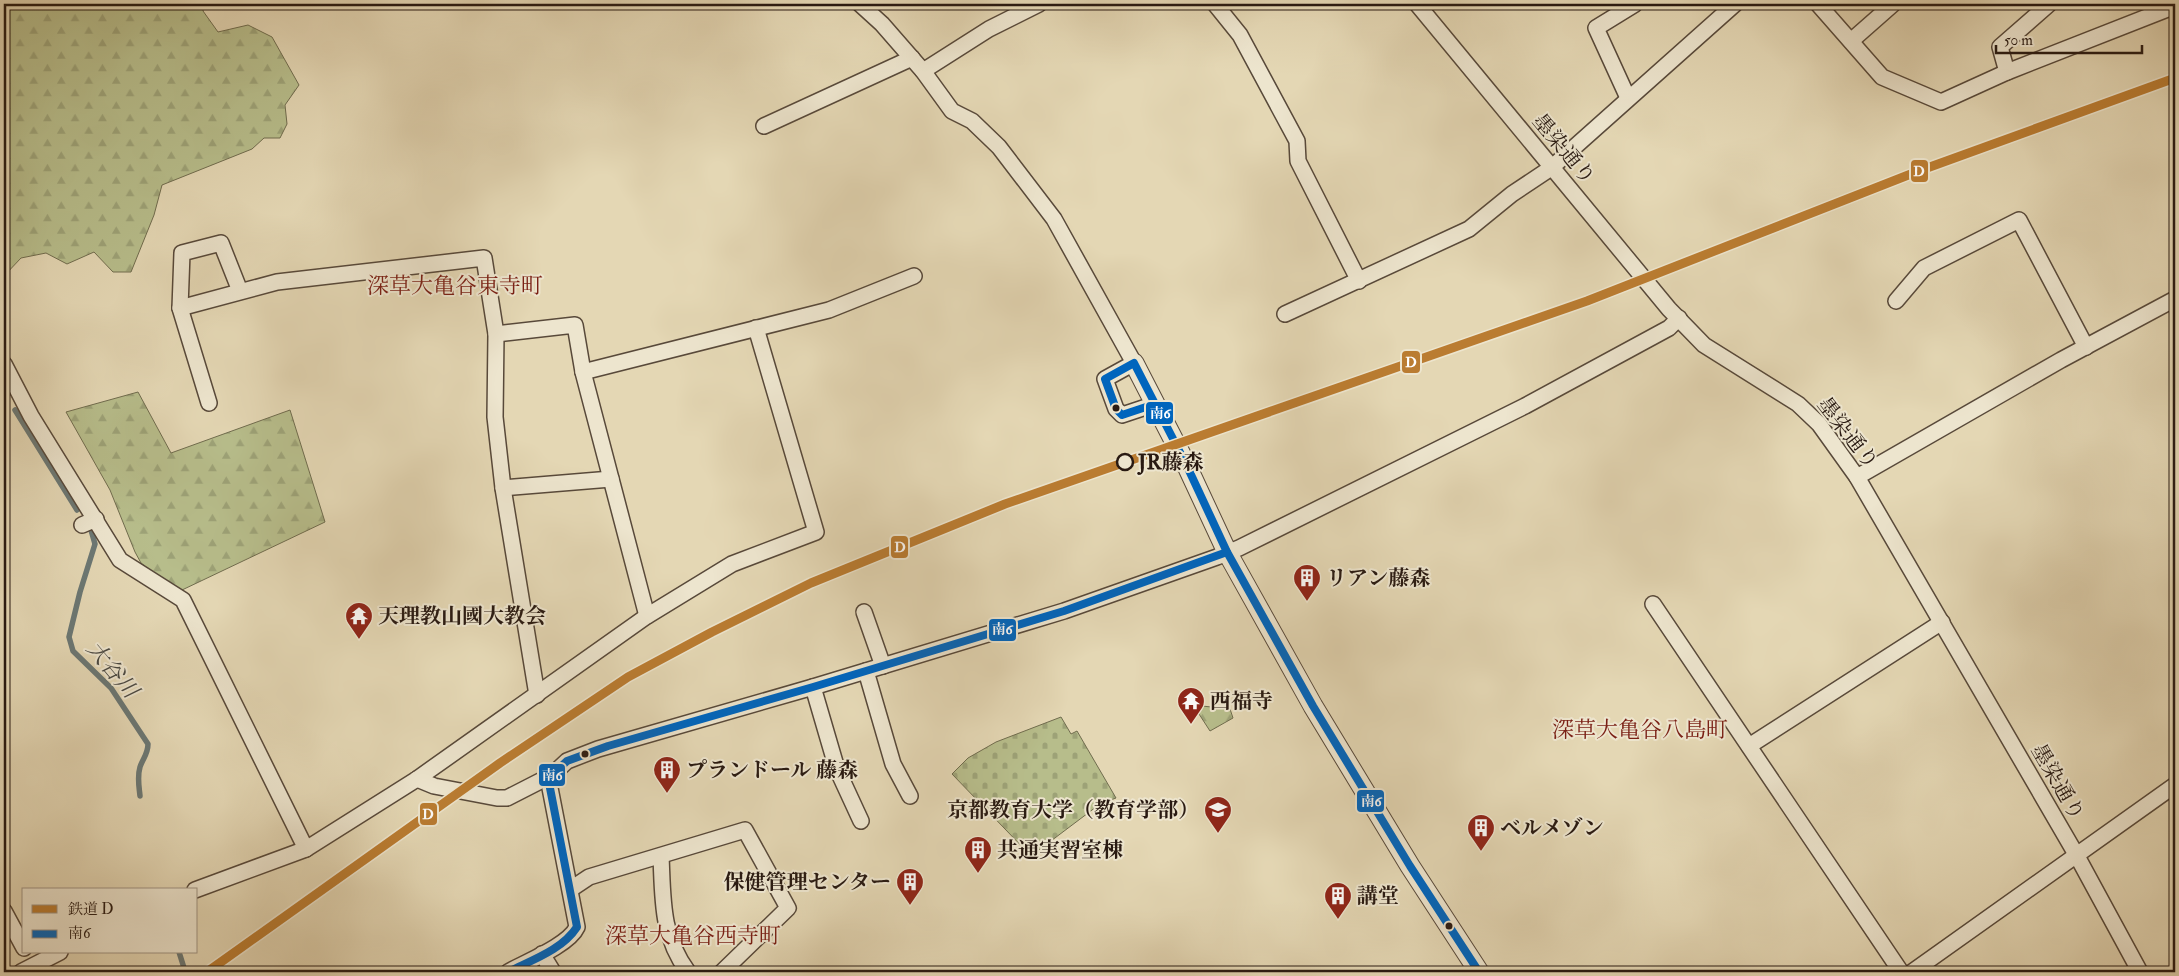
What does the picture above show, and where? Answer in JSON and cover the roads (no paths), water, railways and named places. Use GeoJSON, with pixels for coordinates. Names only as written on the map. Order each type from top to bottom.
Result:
{"type":"FeatureCollection","features":[{"type":"Feature","properties":{"kind":"street"},"geometry":{"type":"LineString","coordinates":[[860,4],[882,24],[912,58],[952,111],[972,121],[999,147],[1054,220],[1168,428],[1227,552],[1313,706],[1410,866],[1479,972]]}},
{"type":"Feature","properties":{"kind":"street"},"geometry":{"type":"LineString","coordinates":[[923,71],[1023,8],[1039,4]]}},
{"type":"Feature","properties":{"kind":"street"},"geometry":{"type":"LineString","coordinates":[[1215,4],[1240,36],[1297,141],[1298,161],[1359,281]]}},
{"type":"Feature","properties":{"kind":"street","name":"墨染通り"},"geometry":{"type":"LineString","coordinates":[[1418,4],[1551,168],[1669,309],[1704,345],[1798,404],[1818,424],[1857,477],[2077,856],[2140,972]]}},
{"type":"Feature","properties":{"kind":"street"},"geometry":{"type":"LineString","coordinates":[[1628,98],[1596,28],[1635,4]]}},
{"type":"Feature","properties":{"kind":"street"},"geometry":{"type":"LineString","coordinates":[[1286,314],[1469,229],[1512,194],[1551,168],[1735,4]]}},
{"type":"Feature","properties":{"kind":"street"},"geometry":{"type":"LineString","coordinates":[[1818,4],[1882,77],[1941,102],[2007,72],[2175,6]]}},
{"type":"Feature","properties":{"kind":"street"},"geometry":{"type":"LineString","coordinates":[[1851,41],[1893,4]]}},
{"type":"Feature","properties":{"kind":"street"},"geometry":{"type":"LineString","coordinates":[[2007,72],[2000,47],[2048,4]]}},
{"type":"Feature","properties":{"kind":"street"},"geometry":{"type":"LineString","coordinates":[[764,126],[912,58]]}},
{"type":"Feature","properties":{"kind":"street"},"geometry":{"type":"LineString","coordinates":[[1896,301],[1924,268],[2019,220],[2086,346]]}},
{"type":"Feature","properties":{"kind":"street"},"geometry":{"type":"LineString","coordinates":[[208,403],[180,308],[182,253],[221,243],[240,291]]}},
{"type":"Feature","properties":{"kind":"street"},"geometry":{"type":"LineString","coordinates":[[180,308],[277,282],[484,258],[496,334],[496,417],[503,488],[537,695]]}},
{"type":"Feature","properties":{"kind":"street"},"geometry":{"type":"LineString","coordinates":[[583,372],[829,310],[914,276]]}},
{"type":"Feature","properties":{"kind":"street"},"geometry":{"type":"LineString","coordinates":[[1857,477],[2086,346],[2175,299]]}},
{"type":"Feature","properties":{"kind":"street"},"geometry":{"type":"LineString","coordinates":[[417,779],[434,786],[497,798],[507,798],[552,775],[566,761],[598,749],[866,672],[1064,611],[1227,552],[1525,406],[1669,328],[1679,318]]}},
{"type":"Feature","properties":{"kind":"street"},"geometry":{"type":"LineString","coordinates":[[496,334],[575,325],[583,372],[647,616]]}},
{"type":"Feature","properties":{"kind":"street"},"geometry":{"type":"LineString","coordinates":[[198,889],[306,849],[417,779],[647,616],[732,564],[816,532],[756,328]]}},
{"type":"Feature","properties":{"kind":"street"},"geometry":{"type":"LineString","coordinates":[[1134,363],[1105,379],[1116,409],[1122,415],[1155,404]]}},
{"type":"Feature","properties":{"kind":"street"},"geometry":{"type":"LineString","coordinates":[[4,364],[11,392],[31,416],[89,522],[120,560],[183,600],[306,849]]}},
{"type":"Feature","properties":{"kind":"street"},"geometry":{"type":"LineString","coordinates":[[503,488],[611,479]]}},
{"type":"Feature","properties":{"kind":"street"},"geometry":{"type":"LineString","coordinates":[[1654,604],[1901,972]]}},
{"type":"Feature","properties":{"kind":"street"},"geometry":{"type":"LineString","coordinates":[[864,612],[883,666]]}},
{"type":"Feature","properties":{"kind":"street"},"geometry":{"type":"LineString","coordinates":[[1749,746],[1942,622]]}},
{"type":"Feature","properties":{"kind":"street"},"geometry":{"type":"LineString","coordinates":[[866,672],[894,764],[910,796]]}},
{"type":"Feature","properties":{"kind":"street"},"geometry":{"type":"LineString","coordinates":[[813,687],[837,768],[861,821]]}},
{"type":"Feature","properties":{"kind":"street"},"geometry":{"type":"LineString","coordinates":[[508,972],[570,937],[578,927],[550,788],[552,775]]}},
{"type":"Feature","properties":{"kind":"street"},"geometry":{"type":"LineString","coordinates":[[1912,972],[2077,856],[2175,784]]}},
{"type":"Feature","properties":{"kind":"street"},"geometry":{"type":"LineString","coordinates":[[571,889],[589,877],[745,830],[788,908],[722,972]]}},
{"type":"Feature","properties":{"kind":"street"},"geometry":{"type":"LineString","coordinates":[[661,856],[665,923],[678,959],[688,972]]}},
{"type":"Feature","properties":{"kind":"street"},"geometry":{"type":"LineString","coordinates":[[2055,860],[2077,856]]}},
{"type":"Feature","properties":{"kind":"street"},"geometry":{"type":"LineString","coordinates":[[4,911],[22,944]]}},
{"type":"Feature","properties":{"kind":"street"},"geometry":{"type":"LineString","coordinates":[[27,963],[54,954]]}},
{"type":"Feature","properties":{"kind":"street"},"geometry":{"type":"LineString","coordinates":[[542,954],[553,972]]}},
{"type":"Feature","properties":{"kind":"waterway","name":"大谷川"},"geometry":{"type":"LineString","coordinates":[[15,410],[77,510]]}},
{"type":"Feature","properties":{"kind":"waterway","name":"大谷川"},"geometry":{"type":"LineString","coordinates":[[91,530],[95,544],[80,592],[69,637],[73,651],[111,688],[148,744],[139,771],[140,796]]}},
{"type":"Feature","properties":{"kind":"waterway","name":"大谷川"},"geometry":{"type":"LineString","coordinates":[[180,954],[185,971]]}},
{"type":"Feature","properties":{"kind":"rail line","name":"D"},"geometry":{"type":"LineString","coordinates":[[207,972],[500,763],[628,677],[712,632],[811,583],[1005,504],[1587,301],[1916,172],[2175,78]]}},
{"type":"Feature","properties":{"kind":"place","name":"JR藤森"},"geometry":{"type":"Point","coordinates":[1125,462]}},
{"type":"Feature","properties":{"kind":"place","name":"リアン藤森"},"geometry":{"type":"Point","coordinates":[1307,602]}},
{"type":"Feature","properties":{"kind":"place","name":"天理教山國大教会"},"geometry":{"type":"Point","coordinates":[359,640]}},
{"type":"Feature","properties":{"kind":"place","name":"西福寺"},"geometry":{"type":"Point","coordinates":[1191,725]}},
{"type":"Feature","properties":{"kind":"place","name":"プランドール 藤森"},"geometry":{"type":"Point","coordinates":[667,794]}},
{"type":"Feature","properties":{"kind":"place","name":"京都教育大学（教育学部）"},"geometry":{"type":"Point","coordinates":[1218,834]}},
{"type":"Feature","properties":{"kind":"place","name":"ベルメゾン"},"geometry":{"type":"Point","coordinates":[1481,852]}},
{"type":"Feature","properties":{"kind":"place","name":"共通実習室棟"},"geometry":{"type":"Point","coordinates":[978,874]}},
{"type":"Feature","properties":{"kind":"place","name":"保健管理センター"},"geometry":{"type":"Point","coordinates":[910,906]}},
{"type":"Feature","properties":{"kind":"place","name":"講堂"},"geometry":{"type":"Point","coordinates":[1338,920]}},
{"type":"Feature","properties":{"kind":"district","name":"深草大亀谷東寺町"},"geometry":{"type":"Point","coordinates":[455,285]}},
{"type":"Feature","properties":{"kind":"district","name":"深草大亀谷八島町"},"geometry":{"type":"Point","coordinates":[1640,729]}},
{"type":"Feature","properties":{"kind":"district","name":"深草大亀谷西寺町"},"geometry":{"type":"Point","coordinates":[693,935]}}]}
